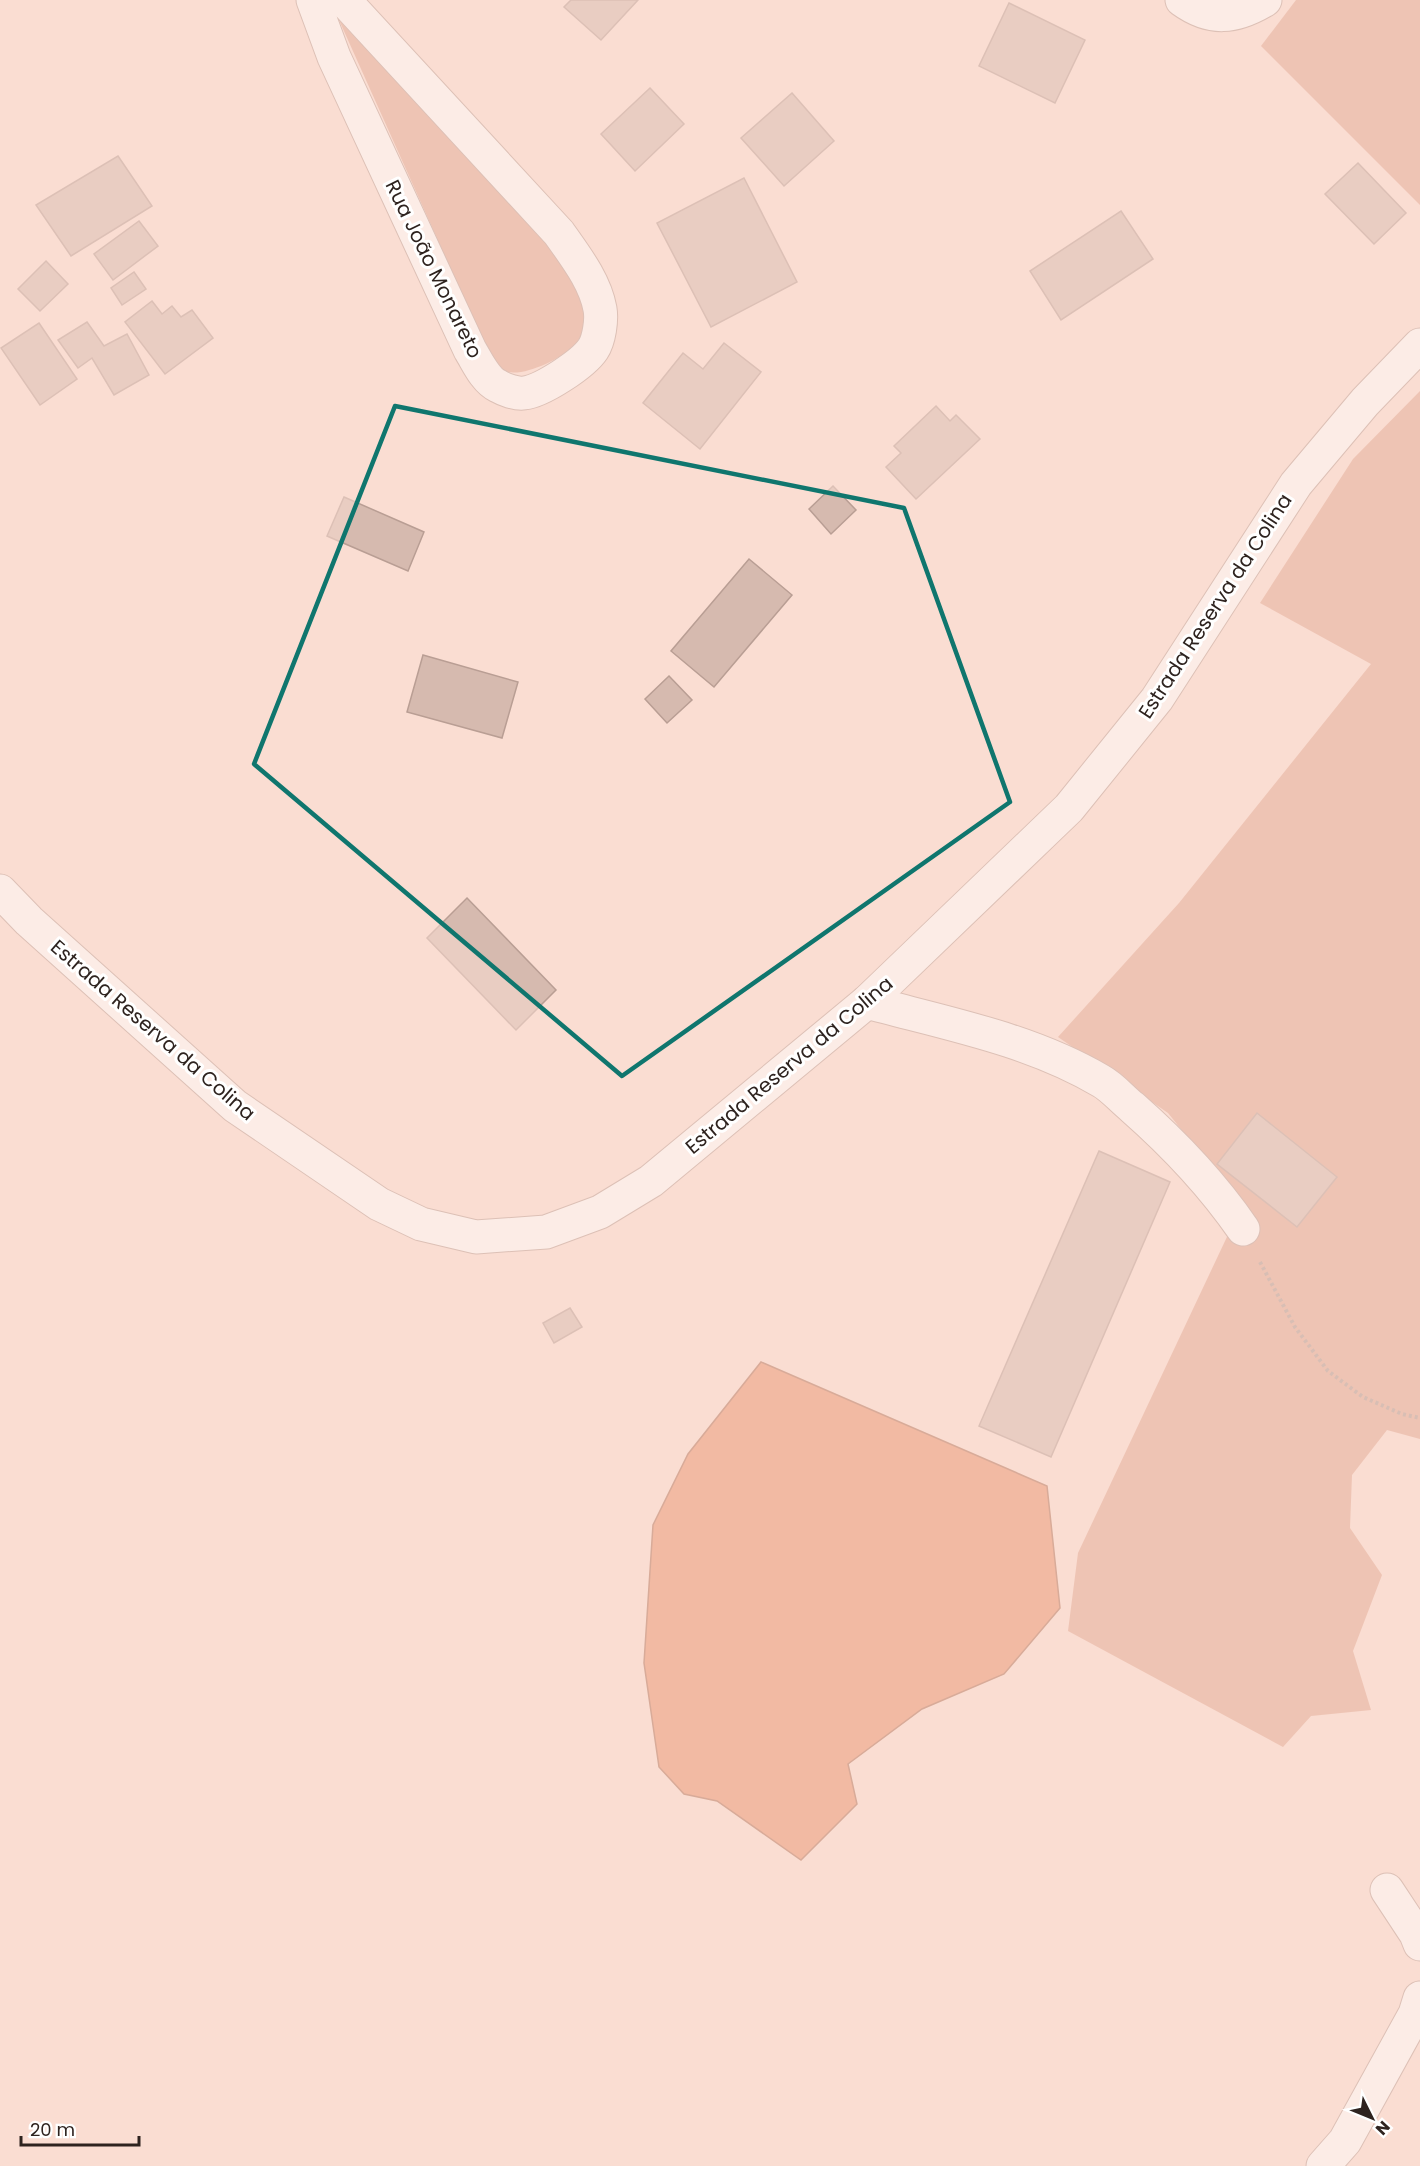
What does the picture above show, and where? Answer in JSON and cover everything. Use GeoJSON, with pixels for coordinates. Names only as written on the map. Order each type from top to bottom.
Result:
{"type":"FeatureCollection","features":[{"type":"Feature","properties":{"kind":"street","name":"Rua João Monareto"},"geometry":{"type":"LineString","coordinates":[[313,0],[334,57],[471,350],[484,372],[495,386],[525,393],[552,381],[580,364],[594,348],[600,326],[600,309],[582,266],[559,233],[344,0]]}},
{"type":"Feature","properties":{"kind":"street"},"geometry":{"type":"LineString","coordinates":[[1182,0],[1196,10],[1216,16],[1236,13],[1265,0]]}},
{"type":"Feature","properties":{"kind":"street","name":"Estrada Reserva da Colina"},"geometry":{"type":"LineString","coordinates":[[0,891],[29,921],[236,1106],[379,1204],[420,1224],[476,1237],[546,1232],[600,1212],[651,1181],[867,1002],[1069,808],[1157,699],[1296,484],[1365,402],[1420,345]]}},
{"type":"Feature","properties":{"kind":"street"},"geometry":{"type":"LineString","coordinates":[[867,1002],[1014,1042],[1102,1081],[1195,1168],[1225,1203],[1243,1229]]}},
{"type":"Feature","properties":{"kind":"street"},"geometry":{"type":"LineString","coordinates":[[1387,1890],[1416,1934],[1420,1944]]}},
{"type":"Feature","properties":{"kind":"street"},"geometry":{"type":"LineString","coordinates":[[1323,2166],[1345,2141],[1415,2014],[1420,1998]]}},
{"type":"Feature","properties":{"kind":"path"},"geometry":{"type":"LineString","coordinates":[[1243,1229],[1295,1327],[1328,1371],[1363,1397],[1402,1414],[1420,1418]]}},
{"type":"Feature","properties":{"kind":"highlighted area"},"geometry":{"type":"Polygon","coordinates":[[[395,406],[904,508],[1010,802],[622,1076],[254,764],[395,406]]]}},
{"type":"Feature","properties":{"kind":"shaded area"},"geometry":{"type":"Polygon","coordinates":[[[1296,0],[1420,0],[1420,205],[1261,46],[1296,0]]]}},
{"type":"Feature","properties":{"kind":"shaded area"},"geometry":{"type":"Polygon","coordinates":[[[339,20],[545,235],[563,261],[582,299],[586,319],[579,340],[566,352],[540,366],[520,372],[504,371],[493,363],[339,20]]]}},
{"type":"Feature","properties":{"kind":"shaded area"},"geometry":{"type":"Polygon","coordinates":[[[1420,391],[1420,1439],[1387,1430],[1352,1475],[1350,1528],[1382,1575],[1353,1651],[1371,1710],[1311,1716],[1283,1747],[1068,1631],[1078,1553],[1242,1205],[1168,1113],[1058,1037],[1179,903],[1371,664],[1260,603],[1353,459],[1420,391]]]}},
{"type":"Feature","properties":{"kind":"shaded area"},"geometry":{"type":"Polygon","coordinates":[[[761,1362],[1047,1486],[1060,1608],[1004,1674],[922,1709],[848,1764],[857,1804],[801,1860],[717,1801],[684,1794],[659,1767],[644,1663],[653,1525],[688,1454],[761,1362]]]}},
{"type":"Feature","properties":{"kind":"building"},"geometry":{"type":"Polygon","coordinates":[[[571,0],[638,0],[601,40],[564,7],[571,0]]]}},
{"type":"Feature","properties":{"kind":"building"},"geometry":{"type":"Polygon","coordinates":[[[1009,3],[1085,40],[1055,103],[979,66],[1009,3]]]}},
{"type":"Feature","properties":{"kind":"building"},"geometry":{"type":"Polygon","coordinates":[[[650,88],[684,124],[635,171],[601,134],[650,88]]]}},
{"type":"Feature","properties":{"kind":"building"},"geometry":{"type":"Polygon","coordinates":[[[792,93],[834,141],[784,186],[741,138],[792,93]]]}},
{"type":"Feature","properties":{"kind":"building"},"geometry":{"type":"Polygon","coordinates":[[[118,156],[152,206],[71,256],[36,205],[118,156]]]}},
{"type":"Feature","properties":{"kind":"building"},"geometry":{"type":"Polygon","coordinates":[[[1358,163],[1406,213],[1374,244],[1325,194],[1358,163]]]}},
{"type":"Feature","properties":{"kind":"building"},"geometry":{"type":"Polygon","coordinates":[[[744,178],[797,282],[711,327],[657,223],[744,178]]]}},
{"type":"Feature","properties":{"kind":"building"},"geometry":{"type":"Polygon","coordinates":[[[1121,211],[1153,259],[1061,320],[1030,271],[1121,211]]]}},
{"type":"Feature","properties":{"kind":"building"},"geometry":{"type":"Polygon","coordinates":[[[139,221],[158,246],[113,280],[94,254],[139,221]]]}},
{"type":"Feature","properties":{"kind":"building"},"geometry":{"type":"Polygon","coordinates":[[[46,261],[68,284],[40,311],[18,289],[46,261]]]}},
{"type":"Feature","properties":{"kind":"building"},"geometry":{"type":"Polygon","coordinates":[[[134,272],[146,289],[122,305],[111,288],[134,272]]]}},
{"type":"Feature","properties":{"kind":"building"},"geometry":{"type":"Polygon","coordinates":[[[152,301],[162,314],[172,306],[181,317],[192,310],[213,338],[165,374],[125,322],[152,301]]]}},
{"type":"Feature","properties":{"kind":"building"},"geometry":{"type":"Polygon","coordinates":[[[87,322],[104,346],[127,334],[149,375],[114,395],[92,358],[78,368],[58,340],[87,322]]]}},
{"type":"Feature","properties":{"kind":"building"},"geometry":{"type":"Polygon","coordinates":[[[39,323],[77,379],[40,405],[1,348],[39,323]]]}},
{"type":"Feature","properties":{"kind":"building"},"geometry":{"type":"Polygon","coordinates":[[[724,343],[761,372],[700,449],[643,403],[683,353],[703,369],[724,343]]]}},
{"type":"Feature","properties":{"kind":"building"},"geometry":{"type":"Polygon","coordinates":[[[936,406],[950,421],[956,415],[980,439],[916,499],[886,467],[901,453],[894,446],[936,406]]]}},
{"type":"Feature","properties":{"kind":"building"},"geometry":{"type":"Polygon","coordinates":[[[833,486],[856,510],[831,534],[809,509],[833,486]]]}},
{"type":"Feature","properties":{"kind":"building"},"geometry":{"type":"Polygon","coordinates":[[[344,497],[424,532],[408,571],[327,536],[344,497]]]}},
{"type":"Feature","properties":{"kind":"building"},"geometry":{"type":"Polygon","coordinates":[[[749,559],[792,595],[714,687],[671,651],[749,559]]]}},
{"type":"Feature","properties":{"kind":"building"},"geometry":{"type":"Polygon","coordinates":[[[423,655],[518,682],[502,738],[407,712],[423,655]]]}},
{"type":"Feature","properties":{"kind":"building"},"geometry":{"type":"Polygon","coordinates":[[[669,676],[692,700],[667,723],[645,699],[669,676]]]}},
{"type":"Feature","properties":{"kind":"building"},"geometry":{"type":"Polygon","coordinates":[[[467,898],[556,990],[516,1030],[427,938],[467,898]]]}},
{"type":"Feature","properties":{"kind":"building"},"geometry":{"type":"Polygon","coordinates":[[[1257,1113],[1337,1177],[1297,1227],[1217,1164],[1257,1113]]]}},
{"type":"Feature","properties":{"kind":"building"},"geometry":{"type":"Polygon","coordinates":[[[1099,1151],[1170,1182],[1051,1457],[979,1426],[1099,1151]]]}},
{"type":"Feature","properties":{"kind":"building"},"geometry":{"type":"Polygon","coordinates":[[[570,1308],[582,1327],[554,1343],[543,1323],[570,1308]]]}}]}
